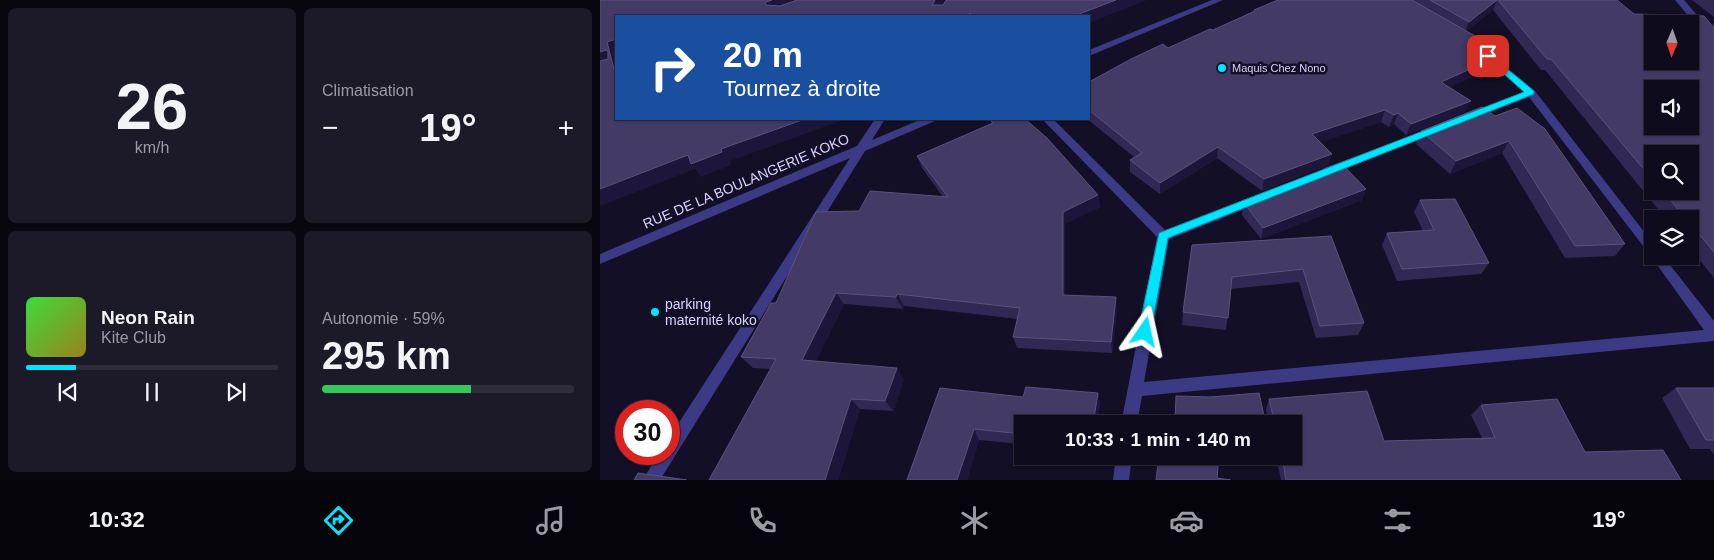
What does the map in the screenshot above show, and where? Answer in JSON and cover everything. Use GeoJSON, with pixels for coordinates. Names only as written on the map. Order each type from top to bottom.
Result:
{"type":"FeatureCollection","features":[{"type":"Feature","properties":{"kind":"street"},"geometry":{"type":"LineString","coordinates":[[1090,53],[1219,0]]}},
{"type":"Feature","properties":{"kind":"street"},"geometry":{"type":"LineString","coordinates":[[1679,0],[1714,41]]}},
{"type":"Feature","properties":{"kind":"street"},"geometry":{"type":"LineString","coordinates":[[1474,44],[1531,92],[1644,240]]}},
{"type":"Feature","properties":{"kind":"street"},"geometry":{"type":"LineString","coordinates":[[1319,175],[1531,92]]}},
{"type":"Feature","properties":{"kind":"street"},"geometry":{"type":"LineString","coordinates":[[680,434],[879,120]]}},
{"type":"Feature","properties":{"kind":"street","name":"RUE DE LA BOULANGERIE KOKO"},"geometry":{"type":"LineString","coordinates":[[600,259],[929,120]]}},
{"type":"Feature","properties":{"kind":"street"},"geometry":{"type":"LineString","coordinates":[[1048,120],[1163,236]]}},
{"type":"Feature","properties":{"kind":"street"},"geometry":{"type":"LineString","coordinates":[[1163,236],[1301,182]]}},
{"type":"Feature","properties":{"kind":"street"},"geometry":{"type":"LineString","coordinates":[[1130,415],[1163,236]]}},
{"type":"Feature","properties":{"kind":"street"},"geometry":{"type":"LineString","coordinates":[[1663,265],[1714,333]]}},
{"type":"Feature","properties":{"kind":"street"},"geometry":{"type":"LineString","coordinates":[[1134,390],[1714,333]]}},
{"type":"Feature","properties":{"kind":"street"},"geometry":{"type":"LineString","coordinates":[[650,480],[660,465]]}},
{"type":"Feature","properties":{"kind":"street"},"geometry":{"type":"LineString","coordinates":[[1121,480],[1123,465]]}},
{"type":"Feature","properties":{"kind":"building"},"geometry":{"type":"Polygon","coordinates":[[[600,0],[772,0],[766,2],[765,5],[780,6],[797,0],[935,0],[932,5],[943,5],[946,0],[1116,0],[1077,15],[972,15],[970,13],[968,15],[615,15],[615,39],[607,42],[615,73],[615,120],[802,120],[721,149],[722,152],[691,164],[688,155],[600,189],[600,61],[608,59],[608,52],[606,50],[600,52],[600,0]]]}},
{"type":"Feature","properties":{"kind":"building"},"geometry":{"type":"Polygon","coordinates":[[[1278,0],[1412,0],[1475,36],[1486,45],[1495,58],[1441,82],[1471,101],[1411,124],[1398,113],[1394,115],[1385,110],[1312,134],[1332,154],[1264,179],[1218,147],[1160,183],[1130,160],[1142,153],[1090,111],[1090,81],[1163,44],[1168,48],[1210,29],[1213,30],[1278,0]]]}},
{"type":"Feature","properties":{"kind":"building"},"geometry":{"type":"Polygon","coordinates":[[[1430,0],[1497,0],[1469,22],[1430,0]]]}},
{"type":"Feature","properties":{"kind":"building"},"geometry":{"type":"Polygon","coordinates":[[[1498,0],[1617,0],[1634,14],[1669,15],[1644,15],[1644,70],[1699,70],[1699,16],[1704,16],[1714,28],[1714,252],[1699,234],[1699,210],[1679,210],[1670,200],[1699,200],[1699,145],[1644,145],[1644,169],[1551,59],[1547,59],[1498,0]]]}},
{"type":"Feature","properties":{"kind":"building"},"geometry":{"type":"Polygon","coordinates":[[[1482,107],[1495,116],[1517,108],[1545,129],[1625,244],[1575,246],[1509,141],[1456,161],[1421,131],[1482,107]]]}},
{"type":"Feature","properties":{"kind":"building"},"geometry":{"type":"Polygon","coordinates":[[[1026,120],[1047,138],[1098,195],[1063,212],[1063,295],[1116,297],[1111,342],[1013,337],[1020,308],[897,294],[896,297],[836,293],[802,360],[897,368],[885,401],[851,399],[825,480],[709,480],[776,359],[741,357],[771,303],[776,303],[816,212],[859,211],[870,191],[948,197],[917,156],[993,123],[991,121],[1026,120]]]}},
{"type":"Feature","properties":{"kind":"building"},"geometry":{"type":"Polygon","coordinates":[[[1341,163],[1366,189],[1263,228],[1244,203],[1281,191],[1277,188],[1341,163]]]}},
{"type":"Feature","properties":{"kind":"building"},"geometry":{"type":"Polygon","coordinates":[[[1455,199],[1489,263],[1402,269],[1387,233],[1434,230],[1420,200],[1455,199]]]}},
{"type":"Feature","properties":{"kind":"building"},"geometry":{"type":"Polygon","coordinates":[[[1331,236],[1364,323],[1320,326],[1303,269],[1232,277],[1228,318],[1183,312],[1192,245],[1331,236]]]}},
{"type":"Feature","properties":{"kind":"building"},"geometry":{"type":"Polygon","coordinates":[[[1026,387],[1098,393],[1094,415],[1014,415],[1014,433],[974,429],[957,480],[907,480],[940,388],[1023,397],[1026,387]]]}},
{"type":"Feature","properties":{"kind":"building"},"geometry":{"type":"Polygon","coordinates":[[[1676,388],[1714,388],[1714,440],[1706,440],[1676,388]]]}},
{"type":"Feature","properties":{"kind":"building"},"geometry":{"type":"Polygon","coordinates":[[[1367,391],[1384,441],[1495,438],[1481,405],[1557,399],[1585,452],[1663,450],[1681,480],[1286,480],[1284,465],[1302,465],[1302,415],[1273,415],[1269,399],[1367,391]]]}},
{"type":"Feature","properties":{"kind":"building"},"geometry":{"type":"Polygon","coordinates":[[[1259,393],[1264,415],[1175,415],[1176,396],[1210,397],[1259,393]]]}},
{"type":"Feature","properties":{"kind":"building"},"geometry":{"type":"Polygon","coordinates":[[[1158,465],[1218,465],[1217,478],[1231,480],[1156,480],[1158,465]]]}},
{"type":"Feature","properties":{"kind":"building"},"geometry":{"type":"Polygon","coordinates":[[[638,473],[687,480],[634,480],[638,473]]]}},
{"type":"Feature","properties":{"kind":"place","name":"Maquis Chez Nono"},"geometry":{"type":"Point","coordinates":[1222,68]}},
{"type":"Feature","properties":{"kind":"place","name":"parking maternité koko"},"geometry":{"type":"Point","coordinates":[655,312]}},
{"type":"Feature","properties":{"kind":"route"},"geometry":{"type":"LineString","coordinates":[[1145,332],[1163,236],[1531,92],[1488,56]]}}]}
